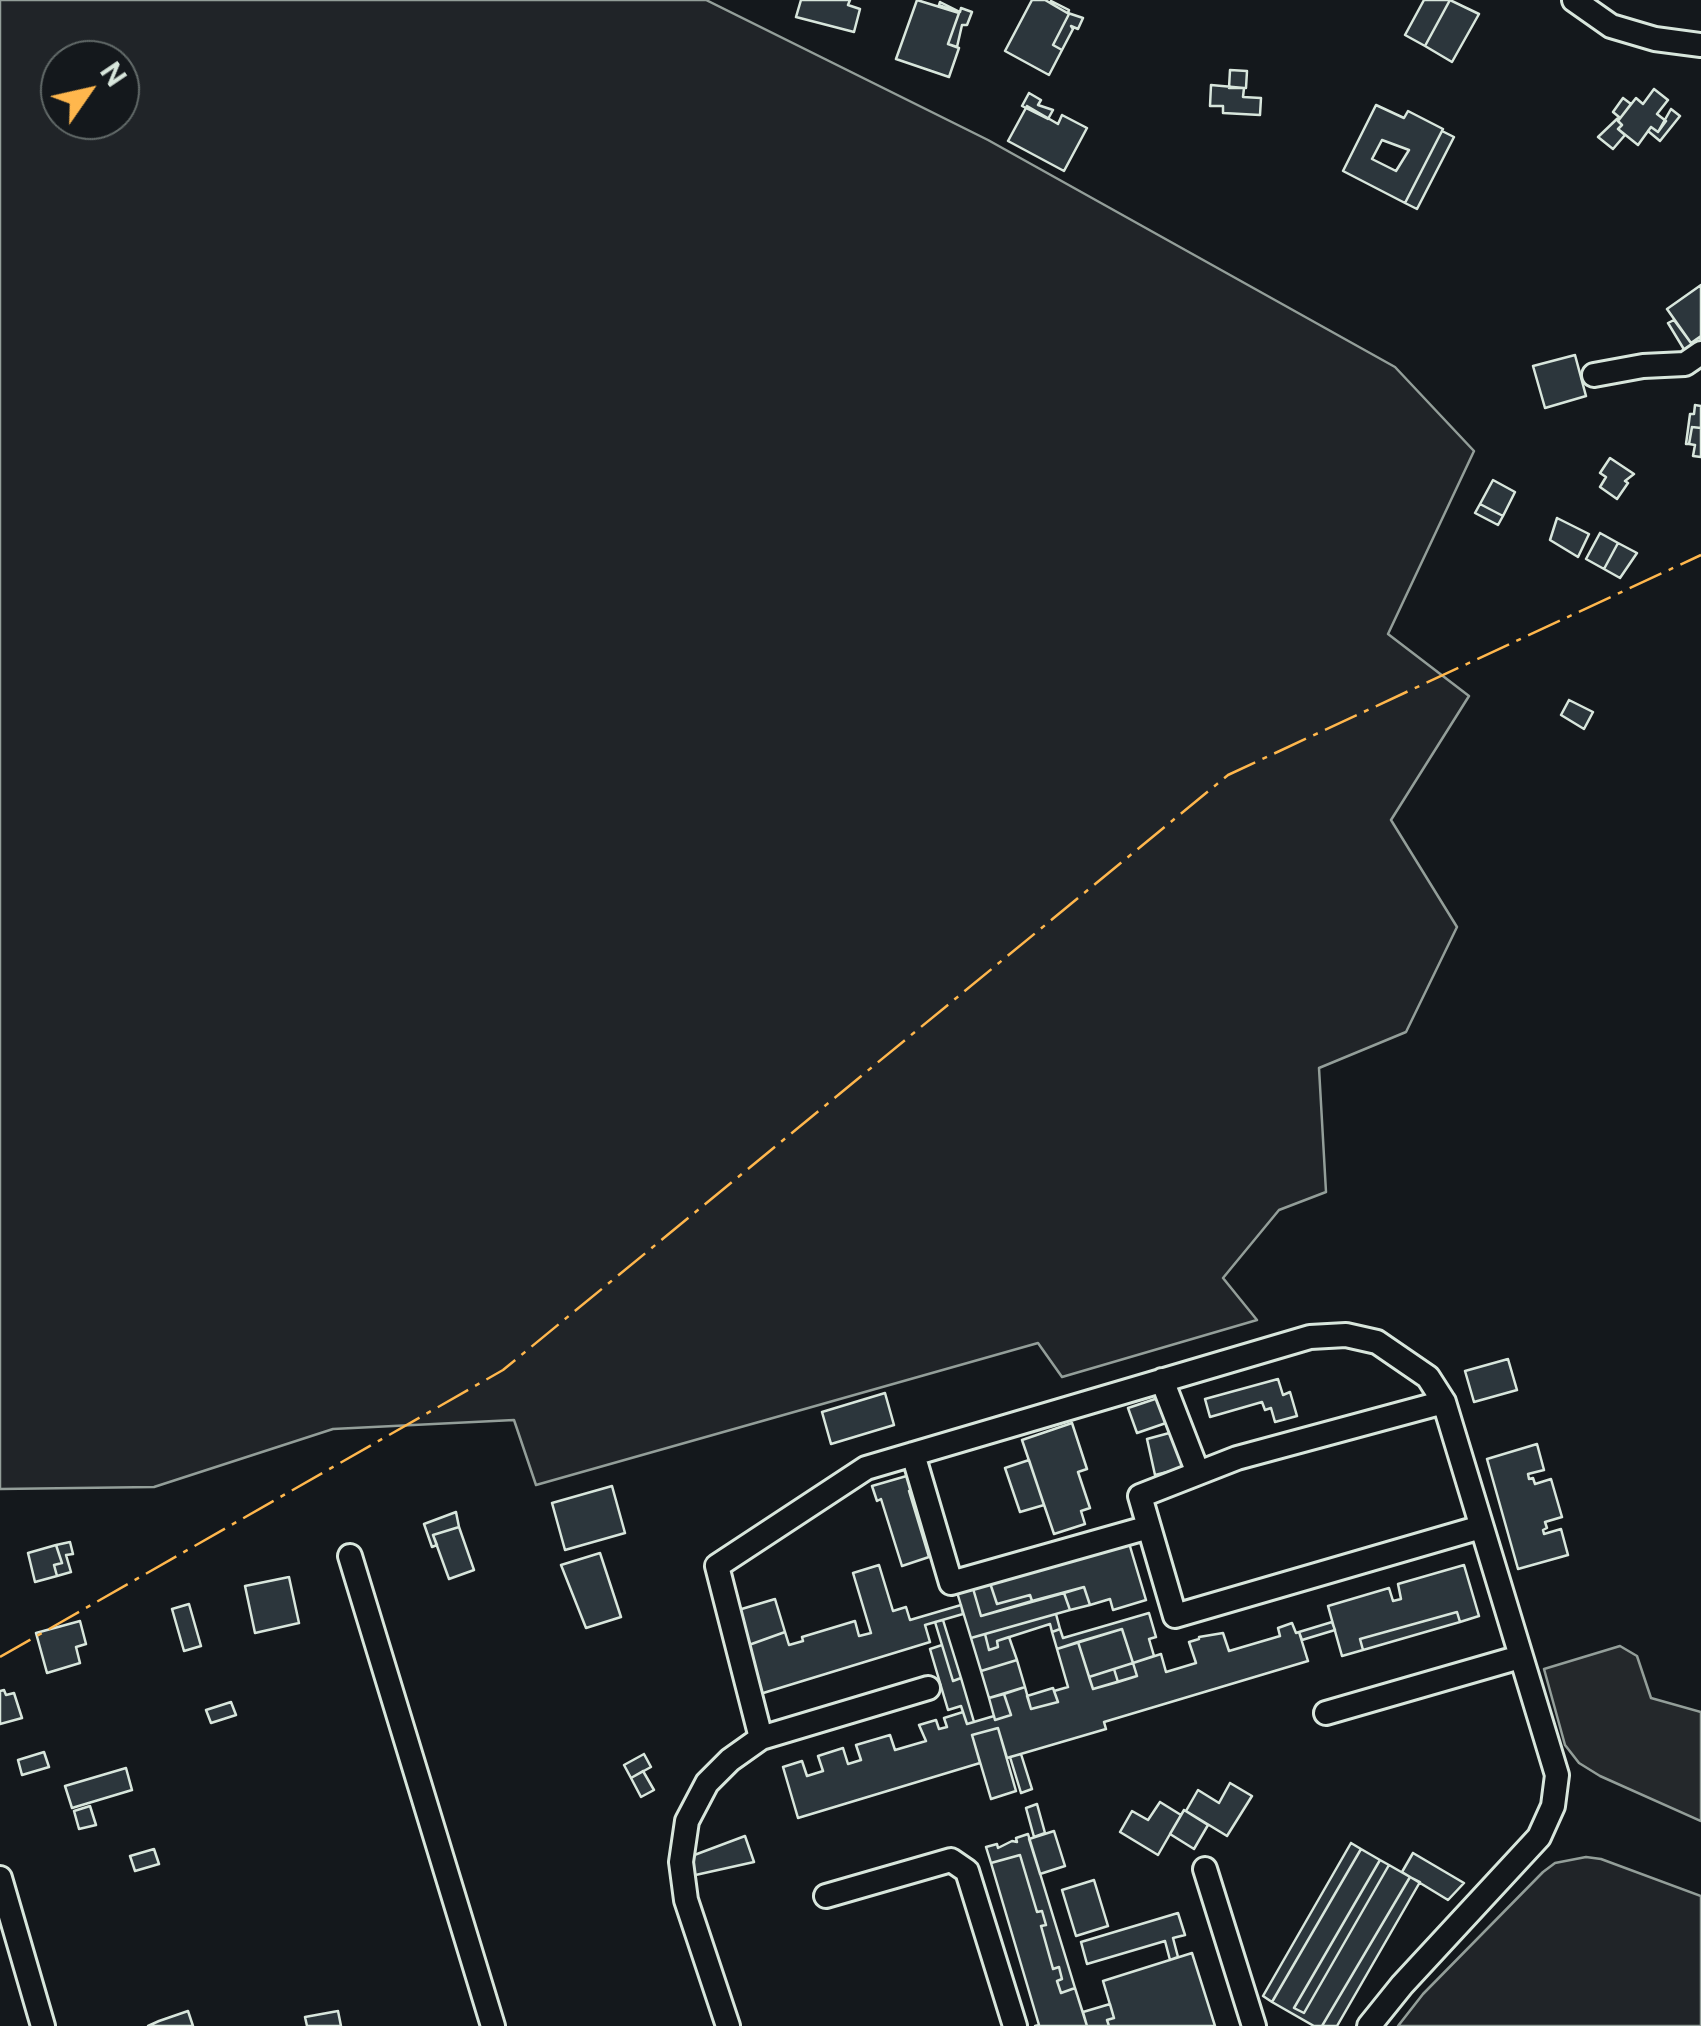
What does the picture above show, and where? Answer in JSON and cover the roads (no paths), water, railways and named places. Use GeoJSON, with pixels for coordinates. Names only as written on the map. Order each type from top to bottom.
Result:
{"type":"FeatureCollection","features":[{"type":"Feature","properties":{"kind":"street"},"geometry":{"type":"LineString","coordinates":[[1574,0],[1611,26],[1654,39],[1701,45]]}},
{"type":"Feature","properties":{"kind":"street"},"geometry":{"type":"LineString","coordinates":[[1594,375],[1643,366],[1685,364],[1701,353]]}},
{"type":"Feature","properties":{"kind":"street"},"geometry":{"type":"LineString","coordinates":[[761,1738],[717,1566],[866,1468],[1310,1337],[1346,1335],[1377,1342],[1428,1377],[1444,1402],[1556,1775],[1554,1806],[1539,1837],[1369,2026]]}},
{"type":"Feature","properties":{"kind":"street"},"geometry":{"type":"LineString","coordinates":[[1162,1380],[1198,1474]]}},
{"type":"Feature","properties":{"kind":"street"},"geometry":{"type":"LineString","coordinates":[[1444,1402],[1237,1458],[1140,1496],[1176,1616],[1481,1527]]}},
{"type":"Feature","properties":{"kind":"street"},"geometry":{"type":"LineString","coordinates":[[914,1454],[951,1583],[1149,1526]]}},
{"type":"Feature","properties":{"kind":"street"},"geometry":{"type":"LineString","coordinates":[[350,1556],[493,2026]]}},
{"type":"Feature","properties":{"kind":"street"},"geometry":{"type":"LineString","coordinates":[[1326,1713],[1520,1657]]}},
{"type":"Feature","properties":{"kind":"street"},"geometry":{"type":"LineString","coordinates":[[728,2026],[686,1900],[681,1862],[687,1821],[708,1783],[730,1760],[761,1738],[928,1688]]}},
{"type":"Feature","properties":{"kind":"street"},"geometry":{"type":"LineString","coordinates":[[826,1896],[951,1860],[966,1871],[1015,2026]]}},
{"type":"Feature","properties":{"kind":"street"},"geometry":{"type":"LineString","coordinates":[[1205,1870],[1254,2026]]}},
{"type":"Feature","properties":{"kind":"street"},"geometry":{"type":"LineString","coordinates":[[0,1878],[44,2026]]}}]}
